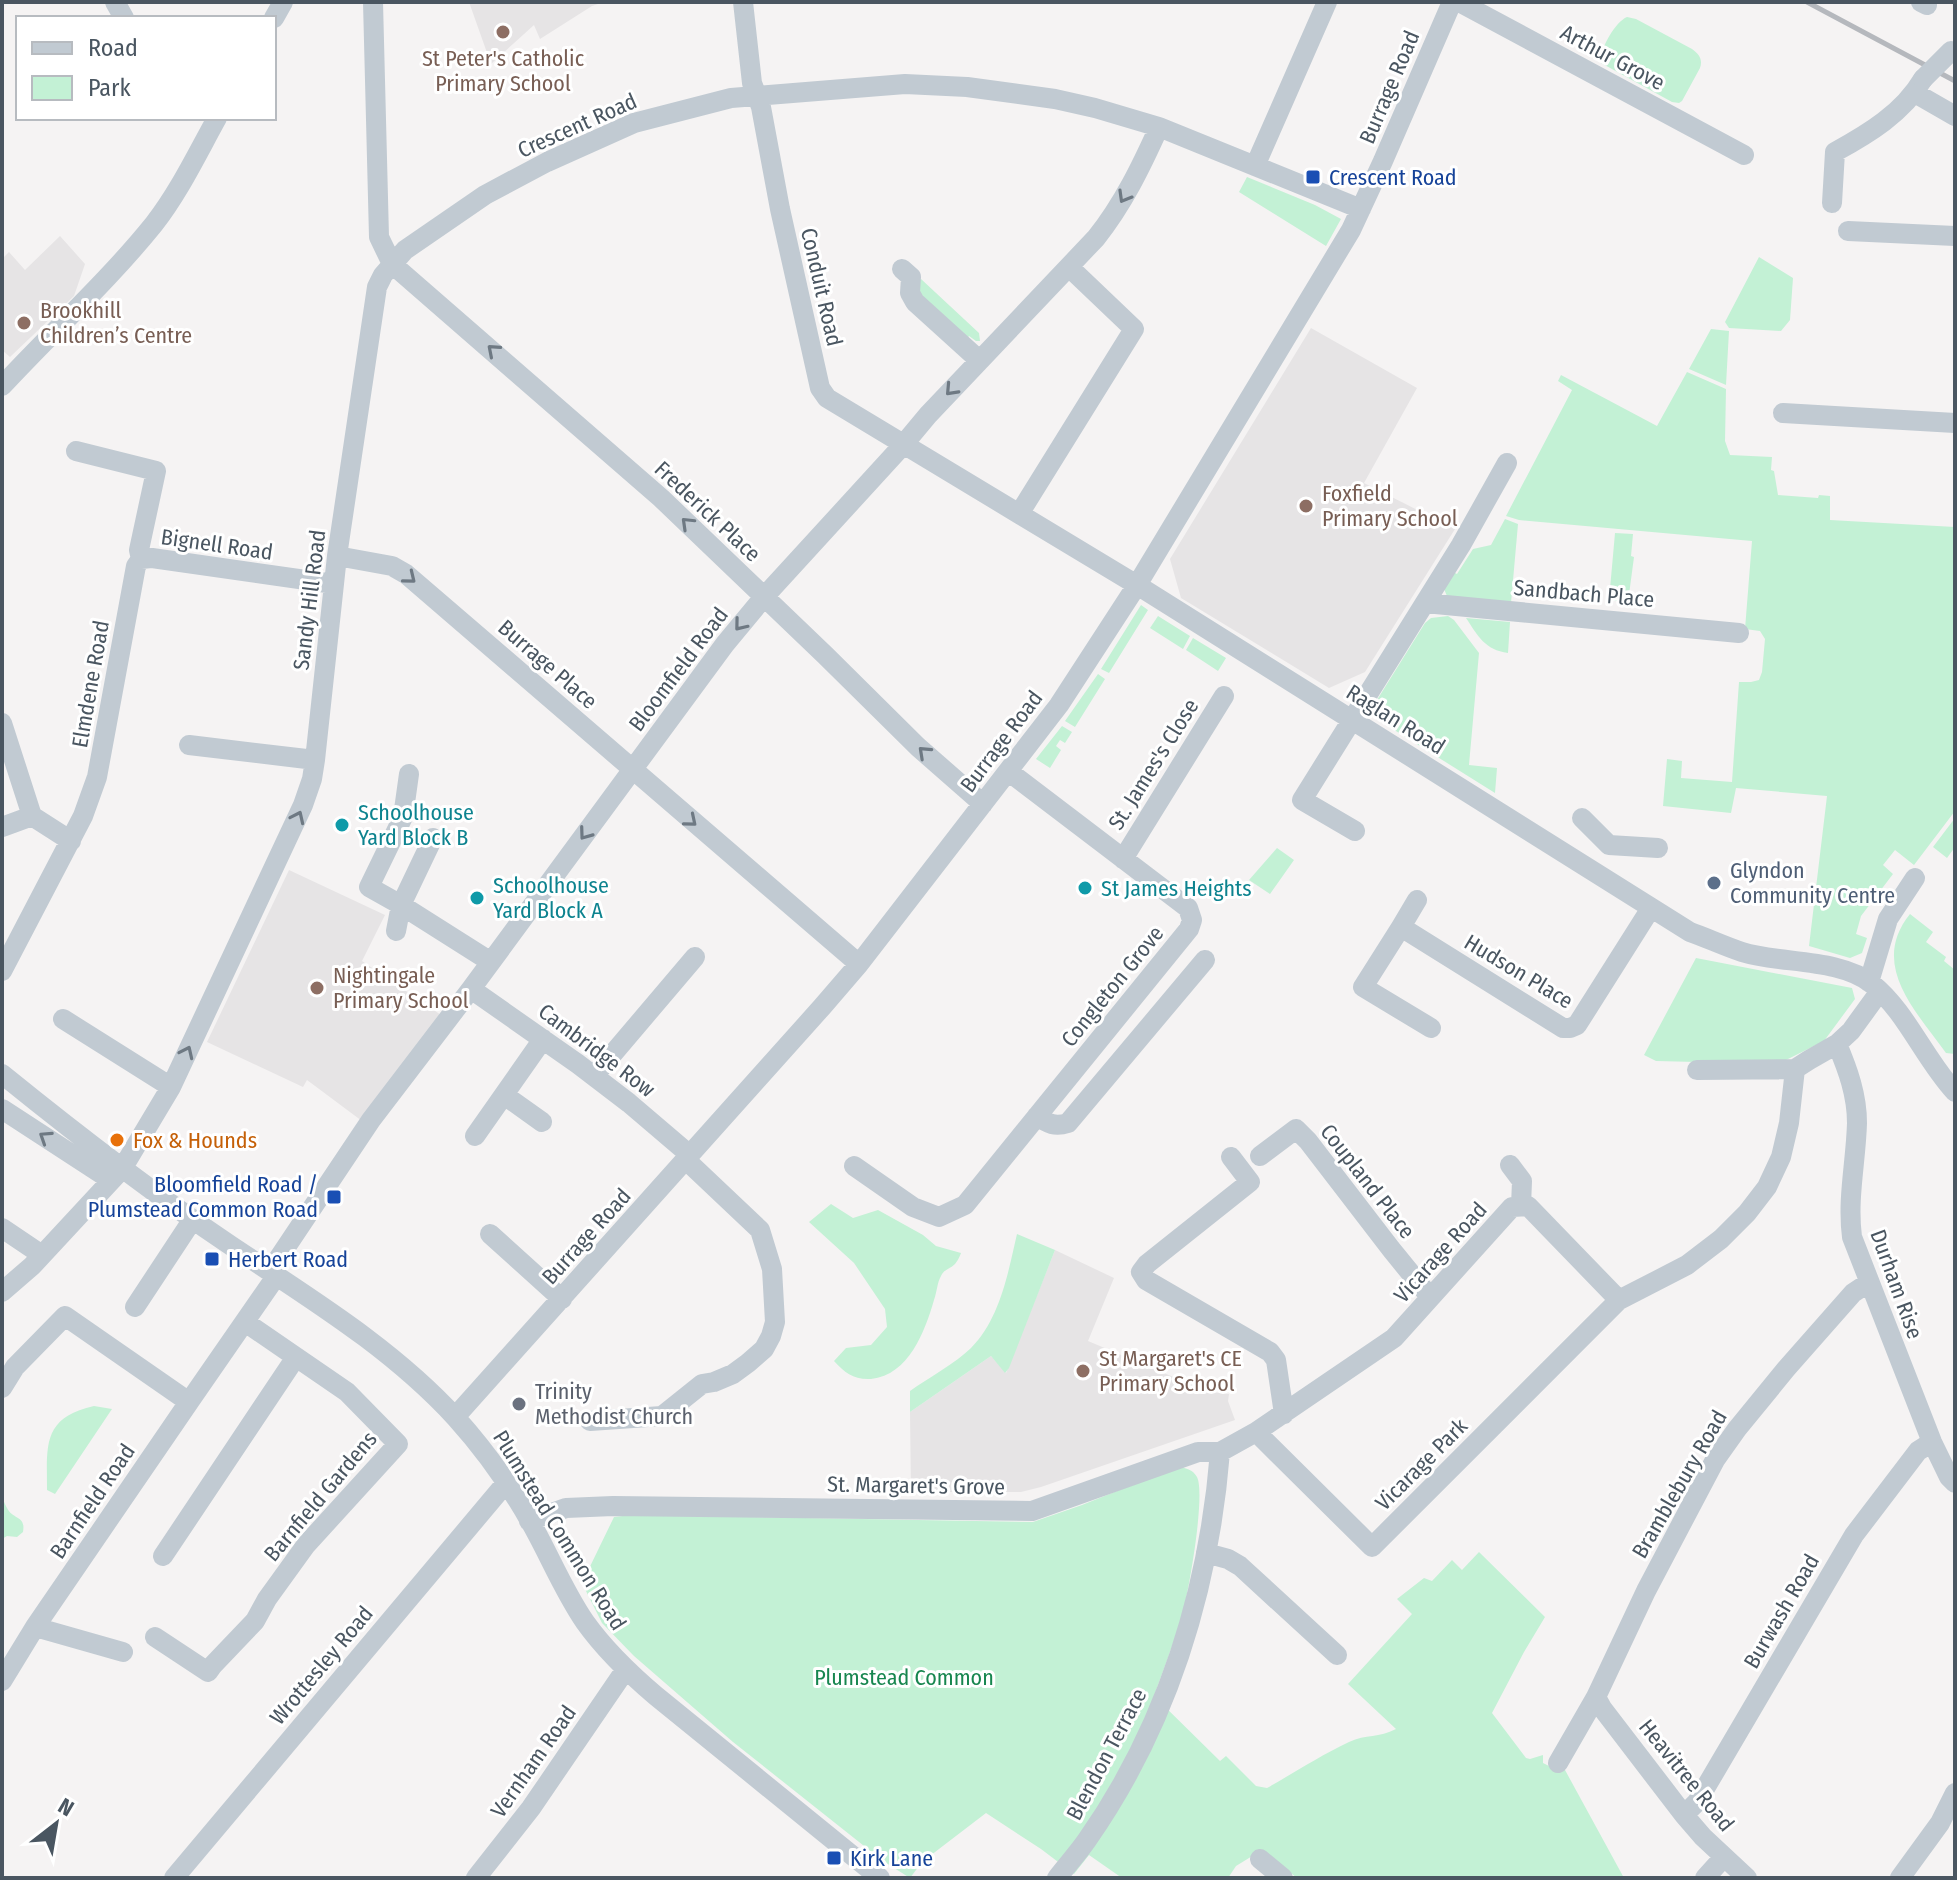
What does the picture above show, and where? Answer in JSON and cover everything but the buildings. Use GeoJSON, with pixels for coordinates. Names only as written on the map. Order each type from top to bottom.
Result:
{"type":"FeatureCollection","features":[{"type":"Feature","properties":{"kind":"street"},"geometry":{"type":"LineString","coordinates":[[373,2],[379,237],[392,264]]}},
{"type":"Feature","properties":{"kind":"street","name":"Conduit Road"},"geometry":{"type":"LineString","coordinates":[[743,2],[752,83],[761,107],[820,388],[837,405],[903,445]]}},
{"type":"Feature","properties":{"kind":"street"},"geometry":{"type":"LineString","coordinates":[[1255,166],[1327,2]]}},
{"type":"Feature","properties":{"kind":"street","name":"Burrage Road"},"geometry":{"type":"LineString","coordinates":[[455,1417],[859,964],[1059,705],[1137,585],[1338,253],[1361,209],[1452,2]]}},
{"type":"Feature","properties":{"kind":"street","name":"Arthur Grove"},"geometry":{"type":"LineString","coordinates":[[1459,2],[1744,155]]}},
{"type":"Feature","properties":{"kind":"street"},"geometry":{"type":"LineString","coordinates":[[1832,203],[1835,152],[1883,123],[1953,48]]}},
{"type":"Feature","properties":{"kind":"street","name":"Crescent Road"},"geometry":{"type":"LineString","coordinates":[[392,264],[416,242],[485,195],[547,162],[634,123],[731,98],[905,84],[967,87],[1095,108],[1159,127],[1361,209]]}},
{"type":"Feature","properties":{"kind":"street"},"geometry":{"type":"LineString","coordinates":[[1919,86],[1955,116]]}},
{"type":"Feature","properties":{"kind":"street"},"geometry":{"type":"LineString","coordinates":[[2,386],[154,224],[216,120]]}},
{"type":"Feature","properties":{"kind":"street","name":"Bloomfield Road"},"geometry":{"type":"LineString","coordinates":[[274,1273],[371,1120],[725,644],[928,415],[1069,267],[1114,215],[1143,164],[1159,127]]}},
{"type":"Feature","properties":{"kind":"street"},"geometry":{"type":"LineString","coordinates":[[1848,231],[1955,236]]}},
{"type":"Feature","properties":{"kind":"street","name":"Sandy Hill Road"},"geometry":{"type":"LineString","coordinates":[[116,1174],[171,1087],[303,805],[312,779],[337,556],[377,287],[392,264]]}},
{"type":"Feature","properties":{"kind":"street","name":"Frederick Place"},"geometry":{"type":"LineString","coordinates":[[392,264],[650,489],[918,747],[983,804]]}},
{"type":"Feature","properties":{"kind":"street"},"geometry":{"type":"LineString","coordinates":[[1019,514],[1134,329],[1069,267]]}},
{"type":"Feature","properties":{"kind":"street"},"geometry":{"type":"LineString","coordinates":[[902,269],[911,277],[910,293],[915,302],[979,360]]}},
{"type":"Feature","properties":{"kind":"street"},"geometry":{"type":"LineString","coordinates":[[1783,413],[1955,423]]}},
{"type":"Feature","properties":{"kind":"street","name":"Raglan Road"},"geometry":{"type":"LineString","coordinates":[[903,445],[1137,585],[1690,932],[1743,952],[1838,968],[1874,986]]}},
{"type":"Feature","properties":{"kind":"street","name":"Elmdene Road"},"geometry":{"type":"LineString","coordinates":[[2,971],[71,841],[97,777],[156,471],[76,451]]}},
{"type":"Feature","properties":{"kind":"street"},"geometry":{"type":"LineString","coordinates":[[1355,831],[1302,800],[1485,505],[1507,463]]}},
{"type":"Feature","properties":{"kind":"street","name":"Burrage Place"},"geometry":{"type":"LineString","coordinates":[[337,556],[392,566],[406,574],[859,964]]}},
{"type":"Feature","properties":{"kind":"street","name":"Bignell Road"},"geometry":{"type":"LineString","coordinates":[[141,559],[152,558],[334,584]]}},
{"type":"Feature","properties":{"kind":"street","name":"Sandbach Place"},"geometry":{"type":"LineString","coordinates":[[1425,603],[1739,633]]}},
{"type":"Feature","properties":{"kind":"street","name":"St. James's Close"},"geometry":{"type":"LineString","coordinates":[[1123,859],[1224,696]]}},
{"type":"Feature","properties":{"kind":"street"},"geometry":{"type":"LineString","coordinates":[[2,723],[32,816],[71,841]]}},
{"type":"Feature","properties":{"kind":"street"},"geometry":{"type":"LineString","coordinates":[[189,745],[315,760]]}},
{"type":"Feature","properties":{"kind":"street","name":"Congleton Grove"},"geometry":{"type":"LineString","coordinates":[[854,1166],[913,1207],[939,1217],[965,1205],[1189,929],[1192,920],[1188,908],[1008,771]]}},
{"type":"Feature","properties":{"kind":"street"},"geometry":{"type":"LineString","coordinates":[[409,774],[403,817],[369,887],[491,962]]}},
{"type":"Feature","properties":{"kind":"street"},"geometry":{"type":"LineString","coordinates":[[2,827],[32,816]]}},
{"type":"Feature","properties":{"kind":"street"},"geometry":{"type":"LineString","coordinates":[[1582,818],[1609,845],[1658,848]]}},
{"type":"Feature","properties":{"kind":"street"},"geometry":{"type":"LineString","coordinates":[[396,931],[401,905],[433,838]]}},
{"type":"Feature","properties":{"kind":"street"},"geometry":{"type":"LineString","coordinates":[[1594,872],[1609,845]]}},
{"type":"Feature","properties":{"kind":"street"},"geometry":{"type":"LineString","coordinates":[[1697,1070],[1795,1069],[1837,1044],[1851,1031],[1874,986],[1888,919],[1915,878]]}},
{"type":"Feature","properties":{"kind":"street"},"geometry":{"type":"LineString","coordinates":[[1417,900],[1363,987],[1431,1028]]}},
{"type":"Feature","properties":{"kind":"street","name":"Hudson Place"},"geometry":{"type":"LineString","coordinates":[[1401,927],[1563,1028],[1570,1028],[1577,1025],[1651,908]]}},
{"type":"Feature","properties":{"kind":"street"},"geometry":{"type":"LineString","coordinates":[[594,1076],[695,957]]}},
{"type":"Feature","properties":{"kind":"street"},"geometry":{"type":"LineString","coordinates":[[1037,1116],[1057,1127],[1068,1123],[1205,960]]}},
{"type":"Feature","properties":{"kind":"street"},"geometry":{"type":"LineString","coordinates":[[1874,986],[1955,1092]]}},
{"type":"Feature","properties":{"kind":"street","name":"Cambridge Row"},"geometry":{"type":"LineString","coordinates":[[471,989],[629,1103],[688,1157],[760,1230],[772,1269],[775,1322],[771,1336],[764,1349],[741,1369],[714,1382],[702,1384],[662,1416],[590,1421]]}},
{"type":"Feature","properties":{"kind":"street"},"geometry":{"type":"LineString","coordinates":[[63,1019],[171,1087]]}},
{"type":"Feature","properties":{"kind":"street"},"geometry":{"type":"LineString","coordinates":[[475,1136],[543,1039]]}},
{"type":"Feature","properties":{"kind":"street","name":"Durham Rise"},"geometry":{"type":"LineString","coordinates":[[1837,1044],[1849,1072],[1857,1122],[1849,1219],[1852,1237],[1932,1442],[1955,1483]]}},
{"type":"Feature","properties":{"kind":"street"},"geometry":{"type":"LineString","coordinates":[[1619,1300],[1687,1265],[1721,1239],[1754,1205],[1767,1187],[1781,1157],[1789,1123],[1795,1069]]}},
{"type":"Feature","properties":{"kind":"street","name":"Plumstead Common Road"},"geometry":{"type":"LineString","coordinates":[[2,1074],[116,1174],[193,1219],[345,1321],[391,1356],[455,1417],[484,1450],[529,1521],[561,1583],[602,1644],[656,1696],[880,1878]]}},
{"type":"Feature","properties":{"kind":"street"},"geometry":{"type":"LineString","coordinates":[[504,1095],[542,1122]]}},
{"type":"Feature","properties":{"kind":"street"},"geometry":{"type":"LineString","coordinates":[[2,1109],[89,1165],[116,1174],[42,1255],[2,1292]]}},
{"type":"Feature","properties":{"kind":"street","name":"Coupland Place"},"geometry":{"type":"LineString","coordinates":[[1260,1156],[1296,1129],[1430,1297]]}},
{"type":"Feature","properties":{"kind":"street"},"geometry":{"type":"LineString","coordinates":[[1231,1157],[1250,1182],[1141,1272],[1146,1280],[1270,1352],[1276,1360],[1284,1414]]}},
{"type":"Feature","properties":{"kind":"street"},"geometry":{"type":"LineString","coordinates":[[1510,1165],[1522,1181],[1521,1206]]}},
{"type":"Feature","properties":{"kind":"street","name":"Vicarage Road"},"geometry":{"type":"LineString","coordinates":[[1284,1414],[1394,1338],[1512,1207],[1528,1206],[1619,1300]]}},
{"type":"Feature","properties":{"kind":"street"},"geometry":{"type":"LineString","coordinates":[[135,1307],[193,1219]]}},
{"type":"Feature","properties":{"kind":"street"},"geometry":{"type":"LineString","coordinates":[[2,1228],[42,1255]]}},
{"type":"Feature","properties":{"kind":"street"},"geometry":{"type":"LineString","coordinates":[[490,1234],[562,1299]]}},
{"type":"Feature","properties":{"kind":"street","name":"Barnfield Road"},"geometry":{"type":"LineString","coordinates":[[2,1681],[35,1627],[245,1322],[274,1273]]}},
{"type":"Feature","properties":{"kind":"street","name":"Bramblebury Road"},"geometry":{"type":"LineString","coordinates":[[1558,1763],[1596,1697],[1652,1579],[1715,1460],[1777,1379],[1853,1293],[1868,1283]]}},
{"type":"Feature","properties":{"kind":"street","name":"Vicarage Park"},"geometry":{"type":"LineString","coordinates":[[1256,1432],[1372,1547],[1619,1300]]}},
{"type":"Feature","properties":{"kind":"street"},"geometry":{"type":"LineString","coordinates":[[2,1388],[15,1367],[65,1316],[189,1402]]}},
{"type":"Feature","properties":{"kind":"street","name":"Barnfield Gardens"},"geometry":{"type":"LineString","coordinates":[[155,1637],[208,1672],[255,1621],[306,1545],[398,1444],[347,1392],[245,1322]]}},
{"type":"Feature","properties":{"kind":"street"},"geometry":{"type":"LineString","coordinates":[[163,1556],[296,1357]]}},
{"type":"Feature","properties":{"kind":"street","name":"St. Margaret's Grove"},"geometry":{"type":"LineString","coordinates":[[529,1521],[566,1508],[613,1506],[1032,1511],[1198,1452],[1220,1452],[1284,1414]]}},
{"type":"Feature","properties":{"kind":"street","name":"Burwash Road"},"geometry":{"type":"LineString","coordinates":[[1684,1815],[1697,1802],[1854,1535],[1918,1451],[1932,1442]]}},
{"type":"Feature","properties":{"kind":"street","name":"Blendon Terrace"},"geometry":{"type":"LineString","coordinates":[[1057,1878],[1087,1840],[1120,1786],[1159,1710],[1192,1617],[1206,1553],[1220,1452]]}},
{"type":"Feature","properties":{"kind":"street","name":"Wrottesley Road"},"geometry":{"type":"LineString","coordinates":[[174,1878],[506,1483]]}},
{"type":"Feature","properties":{"kind":"street"},"geometry":{"type":"LineString","coordinates":[[1206,1553],[1240,1566],[1337,1655]]}},
{"type":"Feature","properties":{"kind":"street"},"geometry":{"type":"LineString","coordinates":[[35,1627],[123,1652]]}},
{"type":"Feature","properties":{"kind":"street","name":"Vernham Road"},"geometry":{"type":"LineString","coordinates":[[476,1878],[531,1808],[626,1669]]}},
{"type":"Feature","properties":{"kind":"street","name":"Heavitree Road"},"geometry":{"type":"LineString","coordinates":[[1596,1697],[1684,1815],[1747,1878]]}},
{"type":"Feature","properties":{"kind":"street"},"geometry":{"type":"LineString","coordinates":[[1900,1878],[1940,1823],[1955,1793]]}},
{"type":"Feature","properties":{"kind":"street"},"geometry":{"type":"LineString","coordinates":[[1705,1878],[1724,1857]]}},
{"type":"Feature","properties":{"kind":"street"},"geometry":{"type":"LineString","coordinates":[[1260,1859],[1283,1878]]}},
{"type":"Feature","properties":{"kind":"shaded area","name":"St Peter's Catholic Primary School"},"geometry":{"type":"Polygon","coordinates":[[[469,2],[604,2],[592,6],[540,39],[534,25],[491,64],[469,2]]]}},
{"type":"Feature","properties":{"kind":"shaded area","name":"Brookhill Children’s Centre"},"geometry":{"type":"Polygon","coordinates":[[[60,236],[85,264],[74,296],[10,357],[2,350],[2,259],[9,252],[25,270],[60,236]]]}},
{"type":"Feature","properties":{"kind":"shaded area","name":"Foxfield Primary School"},"geometry":{"type":"Polygon","coordinates":[[[1311,328],[1417,388],[1364,483],[1455,529],[1365,672],[1329,688],[1181,598],[1170,559],[1311,328]]]}},
{"type":"Feature","properties":{"kind":"shaded area","name":"Nightingale Primary School"},"geometry":{"type":"Polygon","coordinates":[[[289,870],[385,915],[362,961],[441,1015],[362,1121],[307,1080],[303,1087],[207,1042],[289,870]]]}},
{"type":"Feature","properties":{"kind":"shaded area","name":"St Margaret's CE Primary School"},"geometry":{"type":"Polygon","coordinates":[[[1055,1250],[1114,1278],[1088,1341],[1209,1392],[1229,1394],[1228,1401],[1235,1420],[1021,1492],[911,1492],[910,1412],[991,1356],[1006,1373],[1055,1250]]]}},
{"type":"Feature","properties":{"kind":"green space"},"geometry":{"type":"Polygon","coordinates":[[[1627,17],[1692,49],[1700,57],[1700,68],[1679,103],[1601,63],[1609,37],[1627,17]]]}},
{"type":"Feature","properties":{"kind":"green space"},"geometry":{"type":"Polygon","coordinates":[[[1247,177],[1341,219],[1326,246],[1239,192],[1247,177]]]}},
{"type":"Feature","properties":{"kind":"green space"},"geometry":{"type":"Polygon","coordinates":[[[1759,257],[1793,278],[1790,320],[1781,331],[1729,328],[1725,322],[1759,257]]]}},
{"type":"Feature","properties":{"kind":"green space"},"geometry":{"type":"Polygon","coordinates":[[[921,279],[979,333],[980,341],[969,336],[967,339],[921,298],[918,283],[921,279]]]}},
{"type":"Feature","properties":{"kind":"green space"},"geometry":{"type":"Polygon","coordinates":[[[1711,329],[1729,331],[1726,385],[1689,369],[1711,329]]]}},
{"type":"Feature","properties":{"kind":"green space"},"geometry":{"type":"Polygon","coordinates":[[[1687,372],[1726,389],[1725,441],[1730,455],[1772,457],[1771,470],[1774,471],[1778,495],[1830,496],[1830,520],[1955,527],[1955,811],[1914,865],[1895,850],[1883,865],[1893,874],[1861,916],[1856,934],[1867,938],[1862,953],[1850,958],[1809,946],[1827,796],[1736,788],[1731,813],[1663,806],[1667,759],[1682,761],[1681,778],[1732,782],[1739,682],[1759,680],[1765,639],[1760,631],[1745,629],[1752,541],[1519,520],[1506,516],[1572,390],[1558,381],[1561,375],[1657,426],[1687,372]]]}},
{"type":"Feature","properties":{"kind":"green space"},"geometry":{"type":"Polygon","coordinates":[[[1505,519],[1518,524],[1511,603],[1447,596],[1444,589],[1453,572],[1457,574],[1473,549],[1491,545],[1505,519]]]}},
{"type":"Feature","properties":{"kind":"green space"},"geometry":{"type":"Polygon","coordinates":[[[1615,533],[1633,534],[1631,556],[1634,557],[1628,602],[1609,600],[1615,533]]]}},
{"type":"Feature","properties":{"kind":"green space"},"geometry":{"type":"Polygon","coordinates":[[[1141,605],[1148,610],[1109,673],[1101,669],[1141,605]]]}},
{"type":"Feature","properties":{"kind":"green space"},"geometry":{"type":"Polygon","coordinates":[[[1158,616],[1190,636],[1183,649],[1150,628],[1158,616]]]}},
{"type":"Feature","properties":{"kind":"green space"},"geometry":{"type":"Polygon","coordinates":[[[1448,616],[1479,653],[1469,765],[1497,768],[1495,793],[1372,716],[1372,708],[1425,623],[1431,618],[1448,616]]]}},
{"type":"Feature","properties":{"kind":"green space"},"geometry":{"type":"Polygon","coordinates":[[[1466,618],[1510,622],[1508,653],[1488,645],[1466,618]]]}},
{"type":"Feature","properties":{"kind":"green space"},"geometry":{"type":"Polygon","coordinates":[[[1193,638],[1226,658],[1218,671],[1186,650],[1193,638]]]}},
{"type":"Feature","properties":{"kind":"green space"},"geometry":{"type":"Polygon","coordinates":[[[1098,674],[1105,679],[1075,727],[1065,721],[1098,674]]]}},
{"type":"Feature","properties":{"kind":"green space"},"geometry":{"type":"Polygon","coordinates":[[[1062,726],[1072,732],[1065,743],[1060,740],[1056,746],[1061,750],[1050,768],[1036,759],[1062,726]]]}},
{"type":"Feature","properties":{"kind":"green space"},"geometry":{"type":"Polygon","coordinates":[[[1955,818],[1955,847],[1947,858],[1933,847],[1955,818]]]}},
{"type":"Feature","properties":{"kind":"green space"},"geometry":{"type":"Polygon","coordinates":[[[1277,848],[1294,860],[1270,894],[1249,880],[1277,848]]]}},
{"type":"Feature","properties":{"kind":"green space"},"geometry":{"type":"Polygon","coordinates":[[[1910,914],[1933,932],[1926,942],[1946,957],[1944,961],[1955,970],[1955,1054],[1946,1053],[1922,1021],[1901,987],[1895,969],[1894,951],[1899,933],[1910,914]]]}},
{"type":"Feature","properties":{"kind":"green space"},"geometry":{"type":"Polygon","coordinates":[[[1696,958],[1852,988],[1855,999],[1824,1041],[1778,1064],[1656,1061],[1644,1055],[1696,958]]]}},
{"type":"Feature","properties":{"kind":"green space"},"geometry":{"type":"Polygon","coordinates":[[[831,1204],[853,1218],[878,1210],[923,1235],[936,1246],[961,1253],[955,1264],[941,1276],[926,1325],[913,1350],[896,1369],[884,1376],[871,1379],[855,1377],[834,1361],[846,1348],[871,1345],[887,1327],[885,1309],[854,1263],[809,1222],[831,1204]]]}},
{"type":"Feature","properties":{"kind":"green space"},"geometry":{"type":"Polygon","coordinates":[[[1017,1234],[1055,1250],[1009,1368],[1005,1373],[991,1356],[910,1412],[910,1391],[965,1354],[989,1323],[1002,1295],[1017,1234]]]}},
{"type":"Feature","properties":{"kind":"green space"},"geometry":{"type":"Polygon","coordinates":[[[94,1406],[112,1409],[55,1494],[47,1490],[48,1447],[56,1426],[77,1411],[94,1406]]]}},
{"type":"Feature","properties":{"kind":"green space","name":"Plumstead Common"},"geometry":{"type":"Polygon","coordinates":[[[1181,1467],[1192,1471],[1197,1477],[1198,1524],[1184,1608],[1154,1696],[1220,1761],[1226,1756],[1256,1786],[1267,1788],[1349,1742],[1396,1729],[1348,1684],[1412,1614],[1397,1599],[1424,1578],[1432,1581],[1452,1560],[1462,1570],[1479,1552],[1545,1617],[1492,1713],[1526,1758],[1543,1755],[1543,1763],[1565,1770],[1624,1878],[1297,1878],[1262,1850],[1236,1866],[1228,1878],[1122,1878],[1089,1855],[1074,1874],[986,1813],[922,1862],[910,1878],[883,1861],[733,1742],[634,1656],[602,1623],[582,1583],[614,1517],[1033,1522],[1181,1467]]]}},
{"type":"Feature","properties":{"kind":"green space"},"geometry":{"type":"Polygon","coordinates":[[[2,1497],[10,1512],[23,1523],[23,1532],[17,1537],[2,1539],[2,1497]]]}},
{"type":"Feature","properties":{"kind":"railway"},"geometry":{"type":"LineString","coordinates":[[1807,2],[1955,81]]}},
{"type":"Feature","properties":{"kind":"place","name":"St Peter's Catholic Primary School"},"geometry":{"type":"Point","coordinates":[503,32]}},
{"type":"Feature","properties":{"kind":"place","name":"Crescent Road"},"geometry":{"type":"Point","coordinates":[1313,177]}},
{"type":"Feature","properties":{"kind":"place","name":"Brookhill Children’s Centre"},"geometry":{"type":"Point","coordinates":[24,323]}},
{"type":"Feature","properties":{"kind":"place","name":"Foxfield Primary School"},"geometry":{"type":"Point","coordinates":[1306,506]}},
{"type":"Feature","properties":{"kind":"place","name":"Schoolhouse Yard Block B"},"geometry":{"type":"Point","coordinates":[342,825]}},
{"type":"Feature","properties":{"kind":"place","name":"Glyndon Community Centre"},"geometry":{"type":"Point","coordinates":[1714,883]}},
{"type":"Feature","properties":{"kind":"place","name":"St James Heights"},"geometry":{"type":"Point","coordinates":[1085,888]}},
{"type":"Feature","properties":{"kind":"place","name":"Schoolhouse Yard Block A"},"geometry":{"type":"Point","coordinates":[477,898]}},
{"type":"Feature","properties":{"kind":"place","name":"Nightingale Primary School"},"geometry":{"type":"Point","coordinates":[317,988]}},
{"type":"Feature","properties":{"kind":"place","name":"Fox & Hounds"},"geometry":{"type":"Point","coordinates":[117,1140]}},
{"type":"Feature","properties":{"kind":"place","name":"Bloomfield Road / Plumstead Common Road"},"geometry":{"type":"Point","coordinates":[334,1197]}},
{"type":"Feature","properties":{"kind":"place","name":"Herbert Road"},"geometry":{"type":"Point","coordinates":[212,1259]}},
{"type":"Feature","properties":{"kind":"place","name":"St Margaret's CE Primary School"},"geometry":{"type":"Point","coordinates":[1083,1371]}},
{"type":"Feature","properties":{"kind":"place","name":"Trinity Methodist Church"},"geometry":{"type":"Point","coordinates":[519,1404]}},
{"type":"Feature","properties":{"kind":"place","name":"Kirk Lane"},"geometry":{"type":"Point","coordinates":[834,1858]}}]}
